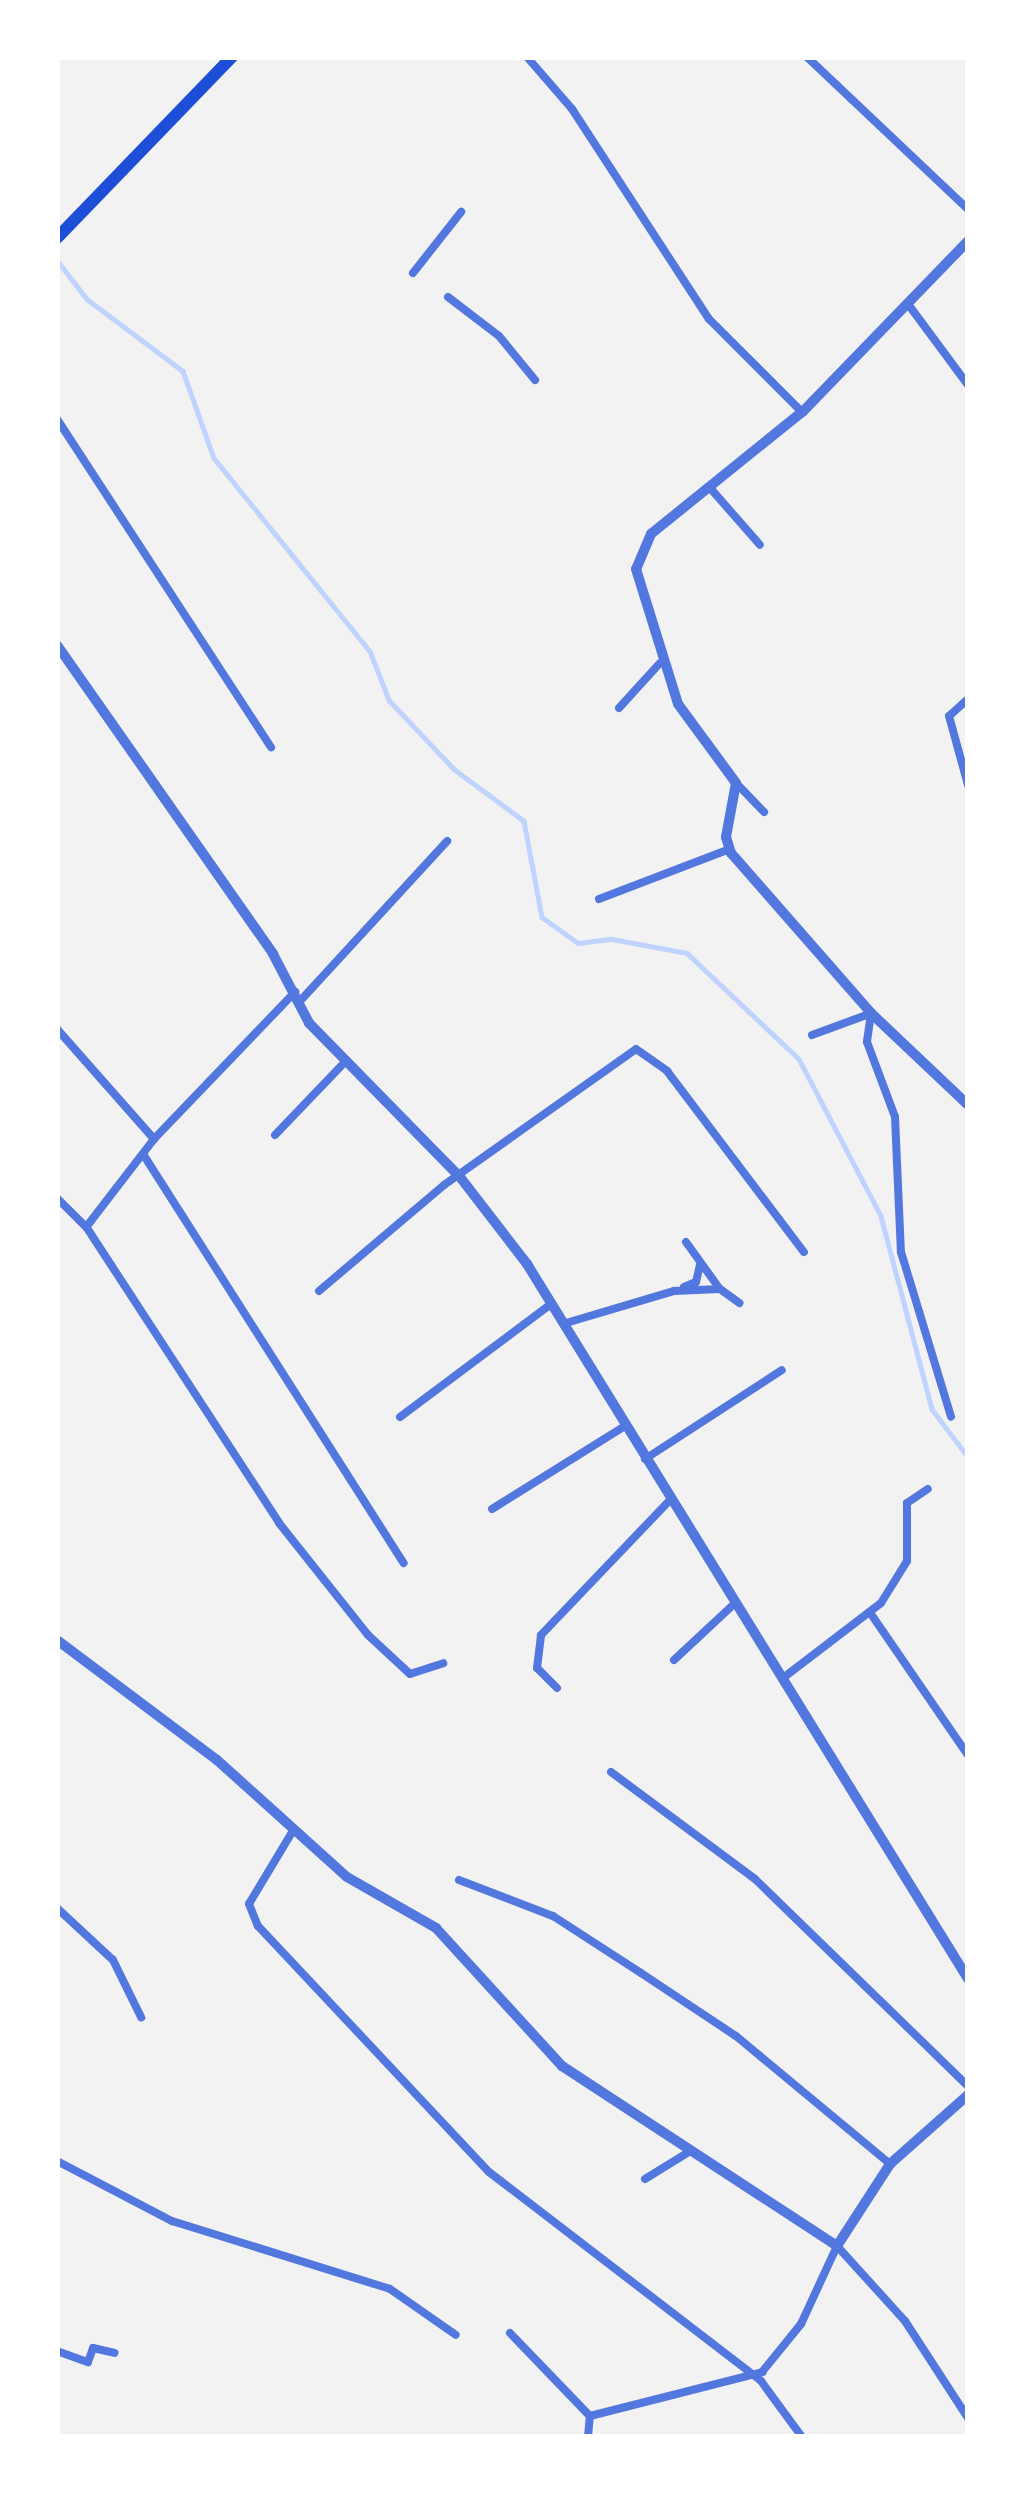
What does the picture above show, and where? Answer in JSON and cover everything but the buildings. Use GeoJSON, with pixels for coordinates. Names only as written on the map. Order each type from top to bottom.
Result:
{"type":"FeatureCollection","features":[{"type":"Feature","properties":{"kind":"main road"},"geometry":{"type":"LineString","coordinates":[[57,238],[232,57]]}},
{"type":"Feature","properties":{"kind":"street"},"geometry":{"type":"LineString","coordinates":[[527,57],[572,109],[709,319],[802,412]]}},
{"type":"Feature","properties":{"kind":"street"},"geometry":{"type":"LineString","coordinates":[[807,57],[968,209]]}},
{"type":"Feature","properties":{"kind":"street"},"geometry":{"type":"LineString","coordinates":[[413,273],[461,212]]}},
{"type":"Feature","properties":{"kind":"street"},"geometry":{"type":"LineString","coordinates":[[764,812],[736,783],[678,704],[660,663],[636,569],[651,534],[802,412],[968,241]]}},
{"type":"Feature","properties":{"kind":"street"},"geometry":{"type":"LineString","coordinates":[[448,298],[499,336],[535,380]]}},
{"type":"Feature","properties":{"kind":"street"},"geometry":{"type":"LineString","coordinates":[[908,304],[968,385]]}},
{"type":"Feature","properties":{"kind":"street"},"geometry":{"type":"LineString","coordinates":[[57,419],[271,748]]}},
{"type":"Feature","properties":{"kind":"street"},"geometry":{"type":"LineString","coordinates":[[711,489],[760,545]]}},
{"type":"Feature","properties":{"kind":"street"},"geometry":{"type":"LineString","coordinates":[[57,644],[299,996],[309,1023],[460,1177],[566,1323],[668,1502],[968,1979]]}},
{"type":"Feature","properties":{"kind":"street"},"geometry":{"type":"LineString","coordinates":[[619,708],[660,663]]}},
{"type":"Feature","properties":{"kind":"street"},"geometry":{"type":"LineString","coordinates":[[968,699],[949,716],[968,785]]}},
{"type":"Feature","properties":{"kind":"street"},"geometry":{"type":"LineString","coordinates":[[736,783],[730,849],[871,1013],[968,1105]]}},
{"type":"Feature","properties":{"kind":"street"},"geometry":{"type":"LineString","coordinates":[[87,1228],[91,1211],[154,1139],[447,841]]}},
{"type":"Feature","properties":{"kind":"street"},"geometry":{"type":"LineString","coordinates":[[599,899],[730,849]]}},
{"type":"Feature","properties":{"kind":"street"},"geometry":{"type":"LineString","coordinates":[[812,1035],[871,1013]]}},
{"type":"Feature","properties":{"kind":"street"},"geometry":{"type":"LineString","coordinates":[[871,1013],[867,1042],[895,1117],[901,1252],[951,1417]]}},
{"type":"Feature","properties":{"kind":"street"},"geometry":{"type":"LineString","coordinates":[[57,1029],[154,1139]]}},
{"type":"Feature","properties":{"kind":"street"},"geometry":{"type":"LineString","coordinates":[[319,1291],[624,1053],[644,1051],[668,1071],[804,1252]]}},
{"type":"Feature","properties":{"kind":"street"},"geometry":{"type":"LineString","coordinates":[[275,1135],[345,1062]]}},
{"type":"Feature","properties":{"kind":"street"},"geometry":{"type":"LineString","coordinates":[[143,1154],[404,1563]]}},
{"type":"Feature","properties":{"kind":"street"},"geometry":{"type":"LineString","coordinates":[[57,1198],[87,1228],[279,1523],[368,1635],[410,1674],[443,1663]]}},
{"type":"Feature","properties":{"kind":"street"},"geometry":{"type":"LineString","coordinates":[[686,1242],[720,1289],[739,1304]]}},
{"type":"Feature","properties":{"kind":"street"},"geometry":{"type":"LineString","coordinates":[[566,1323],[696,1282],[698,1258]]}},
{"type":"Feature","properties":{"kind":"street"},"geometry":{"type":"LineString","coordinates":[[674,1292],[720,1289]]}},
{"type":"Feature","properties":{"kind":"street"},"geometry":{"type":"LineString","coordinates":[[400,1417],[551,1304]]}},
{"type":"Feature","properties":{"kind":"street"},"geometry":{"type":"LineString","coordinates":[[644,1460],[782,1370]]}},
{"type":"Feature","properties":{"kind":"street"},"geometry":{"type":"LineString","coordinates":[[492,1509],[625,1426]]}},
{"type":"Feature","properties":{"kind":"street"},"geometry":{"type":"LineString","coordinates":[[782,1679],[871,1614],[907,1561],[907,1503],[928,1489]]}},
{"type":"Feature","properties":{"kind":"street"},"geometry":{"type":"LineString","coordinates":[[557,1688],[538,1667],[541,1635],[668,1502]]}},
{"type":"Feature","properties":{"kind":"street"},"geometry":{"type":"LineString","coordinates":[[674,1660],[732,1606]]}},
{"type":"Feature","properties":{"kind":"street"},"geometry":{"type":"LineString","coordinates":[[871,1614],[884,1625],[968,1755]]}},
{"type":"Feature","properties":{"kind":"street"},"geometry":{"type":"LineString","coordinates":[[57,1640],[217,1760],[347,1877],[436,1928],[562,2066],[837,2246],[905,2320],[968,2418]]}},
{"type":"Feature","properties":{"kind":"street"},"geometry":{"type":"LineString","coordinates":[[611,1772],[754,1880],[968,2086]]}},
{"type":"Feature","properties":{"kind":"street"},"geometry":{"type":"LineString","coordinates":[[294,1829],[249,1904],[258,1926],[489,2172],[753,2374],[802,2437]]}},
{"type":"Feature","properties":{"kind":"street"},"geometry":{"type":"LineString","coordinates":[[459,1880],[553,1916],[641,1973],[736,2036],[890,2164]]}},
{"type":"Feature","properties":{"kind":"street"},"geometry":{"type":"LineString","coordinates":[[57,1908],[112,1960],[141,2017]]}},
{"type":"Feature","properties":{"kind":"street"},"geometry":{"type":"LineString","coordinates":[[590,2416],[753,2374],[801,2324],[837,2246],[890,2164],[968,2095]]}},
{"type":"Feature","properties":{"kind":"street"},"geometry":{"type":"LineString","coordinates":[[645,2180],[693,2149]]}},
{"type":"Feature","properties":{"kind":"street"},"geometry":{"type":"LineString","coordinates":[[57,2161],[172,2221],[390,2289],[457,2335]]}},
{"type":"Feature","properties":{"kind":"street"},"geometry":{"type":"LineString","coordinates":[[510,2332],[590,2416]]}},
{"type":"Feature","properties":{"kind":"street"},"geometry":{"type":"LineString","coordinates":[[57,2351],[88,2362],[93,2348],[114,2353]]}},
{"type":"Feature","properties":{"kind":"street"},"geometry":{"type":"LineString","coordinates":[[587,2437],[590,2416]]}},
{"type":"Feature","properties":{"kind":"waterway"},"geometry":{"type":"LineString","coordinates":[[57,260],[87,299],[183,371],[214,458],[370,651],[389,700],[454,769],[524,821],[542,917],[578,943],[612,939],[687,953],[799,1059],[881,1216],[932,1409],[968,1457]]}}]}
